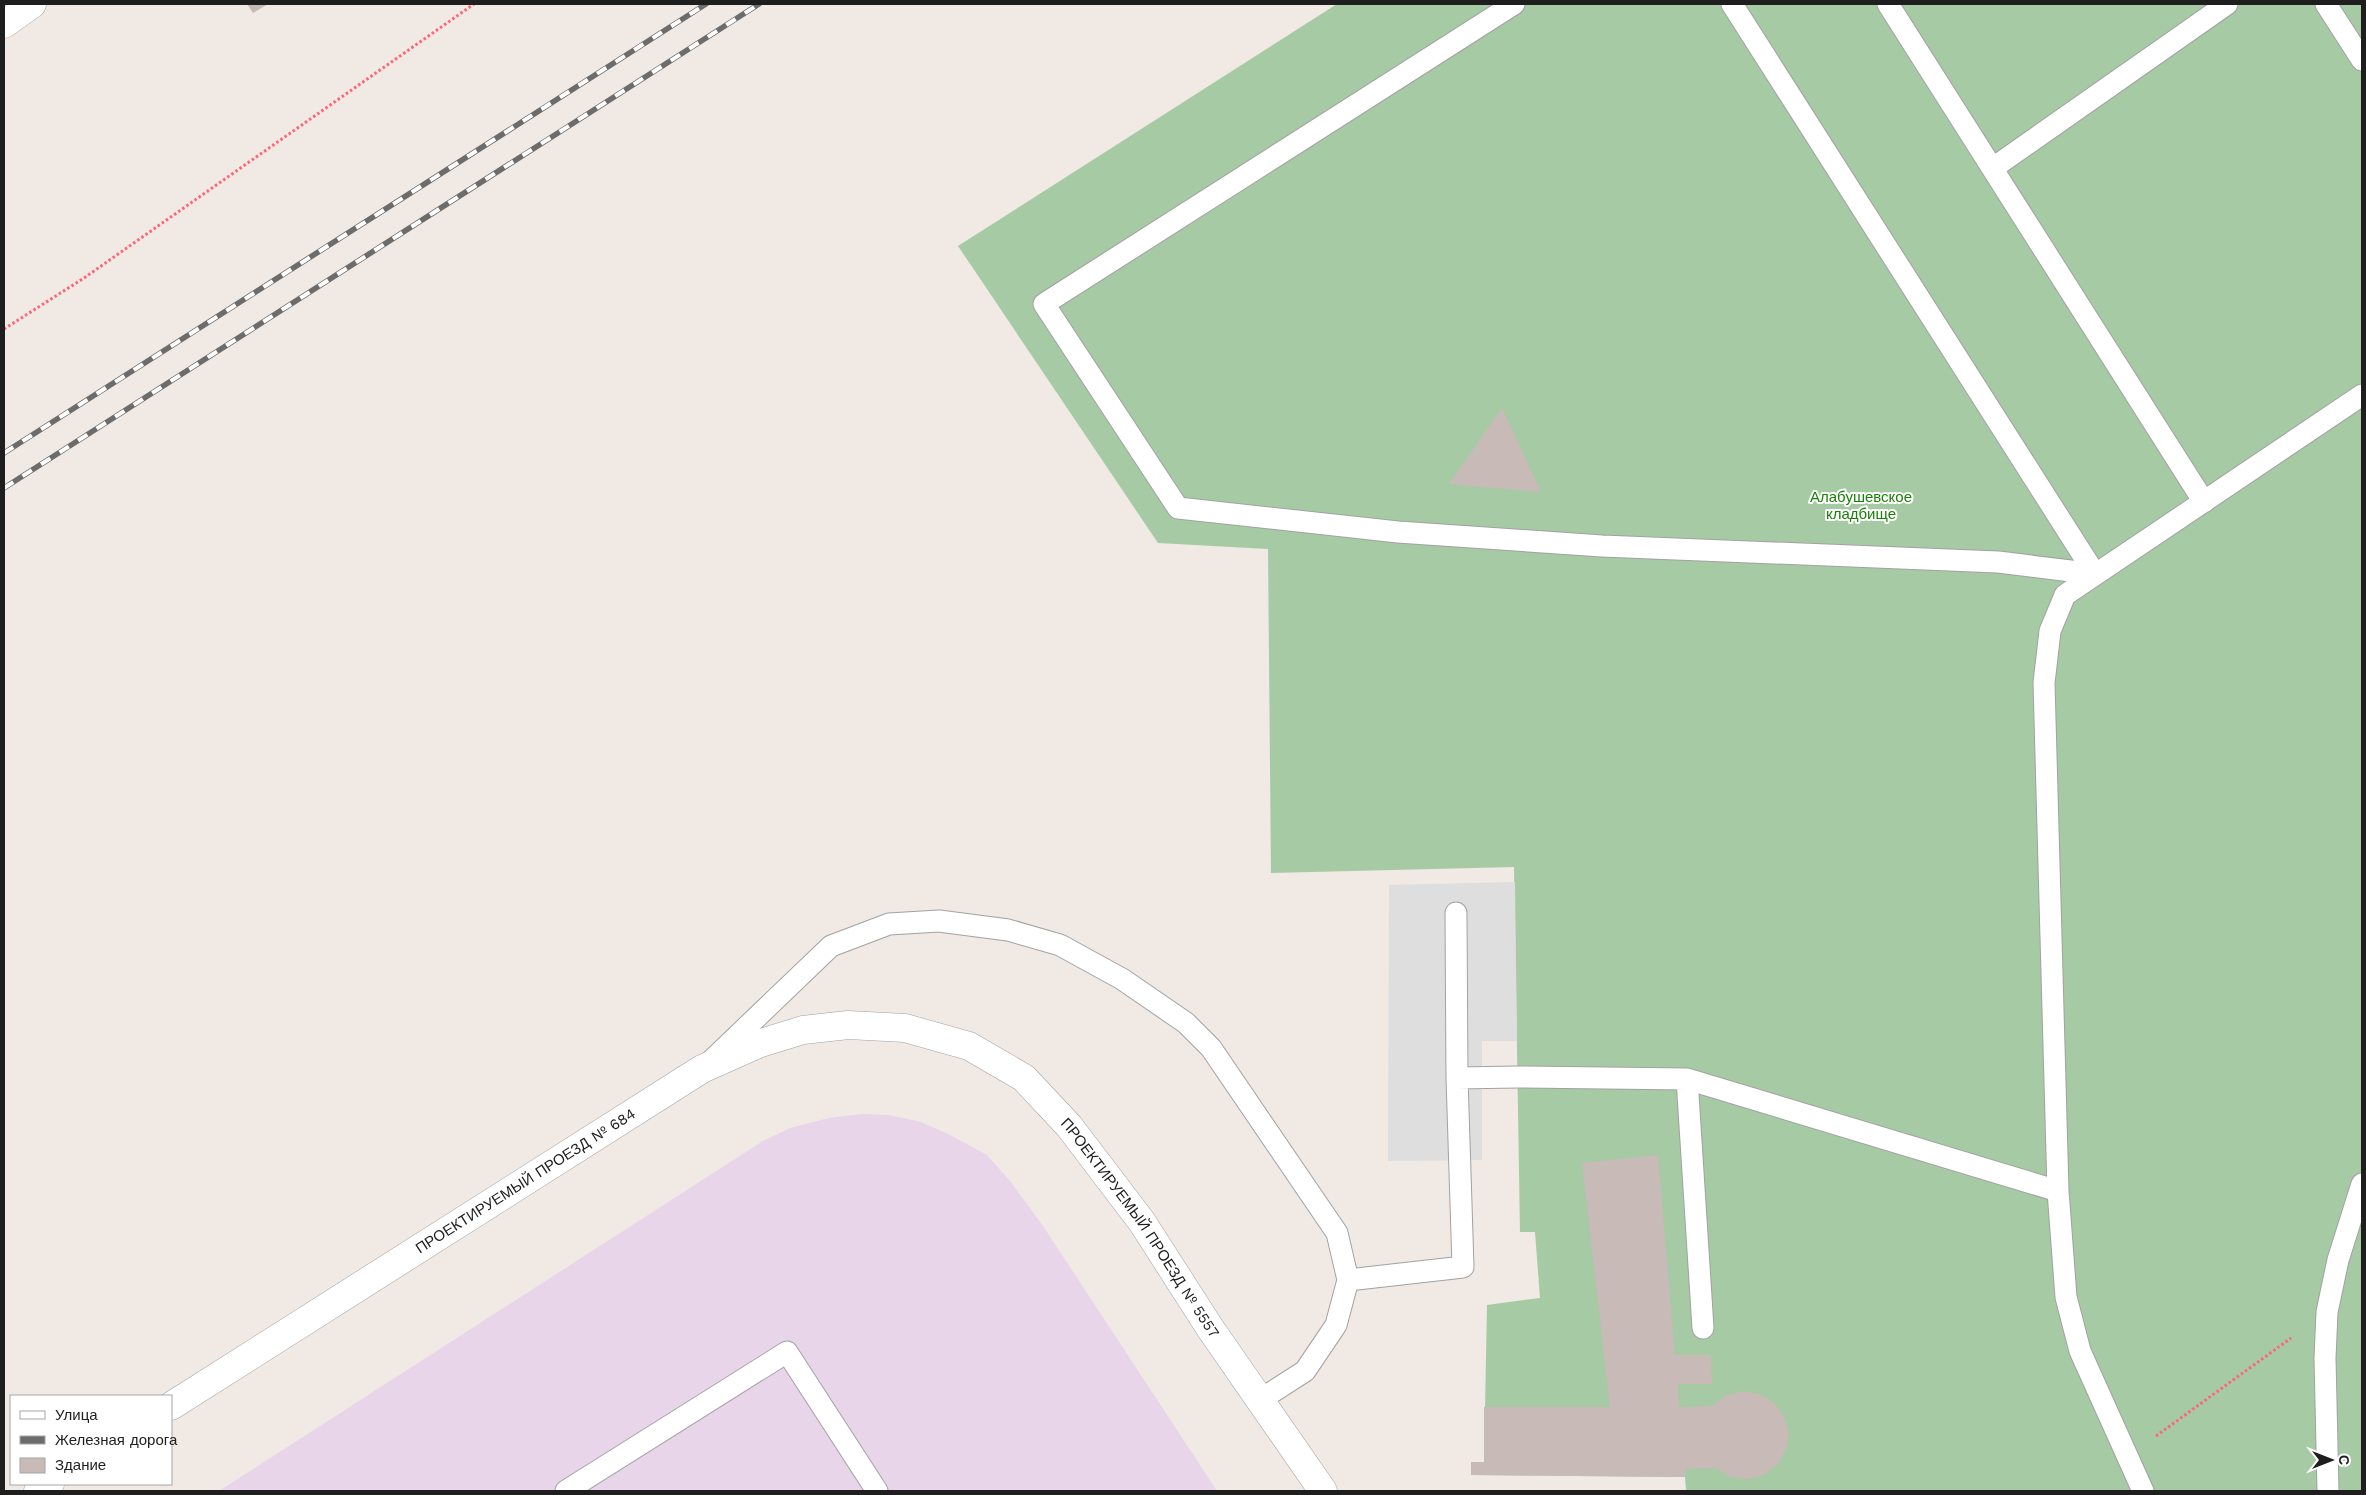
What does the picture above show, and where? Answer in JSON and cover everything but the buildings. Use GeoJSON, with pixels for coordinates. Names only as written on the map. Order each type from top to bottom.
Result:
{"type":"FeatureCollection","features":[{"type":"Feature","properties":{"kind":"street"},"geometry":{"type":"LineString","coordinates":[[4,24],[32,4]]}},
{"type":"Feature","properties":{"kind":"street","name":"ПРОЕКТИРУЕМЫЙ ПРОЕЗД № 684"},"geometry":{"type":"LineString","coordinates":[[172,1405],[702,1069],[758,1044],[803,1030],[848,1025],[905,1028]]}},
{"type":"Feature","properties":{"kind":"street","name":"ПРОЕКТИРУЕМЫЙ ПРОЕЗД № 5557"},"geometry":{"type":"LineString","coordinates":[[905,1028],[969,1046],[1024,1078],[1069,1126],[1142,1222],[1323,1491]]}},
{"type":"Feature","properties":{"kind":"lane"},"geometry":{"type":"LineString","coordinates":[[1514,4],[1044,304],[1178,508],[1398,532],[1602,546],[1998,562],[2095,574]]}},
{"type":"Feature","properties":{"kind":"lane"},"geometry":{"type":"LineString","coordinates":[[1732,4],[2095,574]]}},
{"type":"Feature","properties":{"kind":"lane"},"geometry":{"type":"LineString","coordinates":[[1888,4],[2204,502]]}},
{"type":"Feature","properties":{"kind":"lane"},"geometry":{"type":"LineString","coordinates":[[1993,168],[2227,4]]}},
{"type":"Feature","properties":{"kind":"lane"},"geometry":{"type":"LineString","coordinates":[[2326,4],[2362,60]]}},
{"type":"Feature","properties":{"kind":"lane"},"geometry":{"type":"LineString","coordinates":[[2143,1491],[2080,1352],[2066,1297],[2058,1191],[2044,684],[2050,631],[2065,595],[2362,395]]}},
{"type":"Feature","properties":{"kind":"lane"},"geometry":{"type":"LineString","coordinates":[[1348,1280],[1463,1267],[1456,913]]}},
{"type":"Feature","properties":{"kind":"lane"},"geometry":{"type":"LineString","coordinates":[[702,1069],[831,946],[888,924],[939,921],[1008,930],[1060,945],[1122,979],[1186,1023],[1211,1048],[1337,1233],[1348,1280],[1336,1325],[1305,1371],[1260,1400]]}},
{"type":"Feature","properties":{"kind":"lane"},"geometry":{"type":"LineString","coordinates":[[1458,1078],[1687,1079],[2058,1191]]}},
{"type":"Feature","properties":{"kind":"lane"},"geometry":{"type":"LineString","coordinates":[[1687,1079],[1703,1328]]}},
{"type":"Feature","properties":{"kind":"lane"},"geometry":{"type":"LineString","coordinates":[[2328,1491],[2327,1312],[2338,1260],[2362,1184]]}},
{"type":"Feature","properties":{"kind":"lane"},"geometry":{"type":"LineString","coordinates":[[566,1491],[787,1352],[877,1491]]}},
{"type":"Feature","properties":{"kind":"path"},"geometry":{"type":"LineString","coordinates":[[4,329],[84,278],[474,4]]}},
{"type":"Feature","properties":{"kind":"path"},"geometry":{"type":"LineString","coordinates":[[2128,1457],[2327,1312]]}},
{"type":"Feature","properties":{"kind":"shaded area"},"geometry":{"type":"Polygon","coordinates":[[[1515,882],[1517,1041],[1482,1041],[1482,1160],[1388,1161],[1389,885],[1515,882]]]}},
{"type":"Feature","properties":{"kind":"shaded area"},"geometry":{"type":"Polygon","coordinates":[[[862,1114],[889,1115],[921,1122],[987,1155],[1010,1181],[1043,1226],[1217,1491],[219,1491],[763,1141],[790,1128],[829,1118],[862,1114]]]}},
{"type":"Feature","properties":{"kind":"green space","name":"Алабушевское кладбище"},"geometry":{"type":"Polygon","coordinates":[[[1337,4],[2362,4],[2362,1491],[1686,1491],[1685,1477],[1471,1475],[1471,1462],[1484,1462],[1487,1305],[1540,1298],[1535,1232],[1520,1232],[1514,867],[1271,873],[1268,549],[1158,543],[958,246],[1337,4]]]}},
{"type":"Feature","properties":{"kind":"railway"},"geometry":{"type":"LineString","coordinates":[[4,453],[706,4]]}},
{"type":"Feature","properties":{"kind":"railway"},"geometry":{"type":"LineString","coordinates":[[4,488],[759,4]]}}]}
